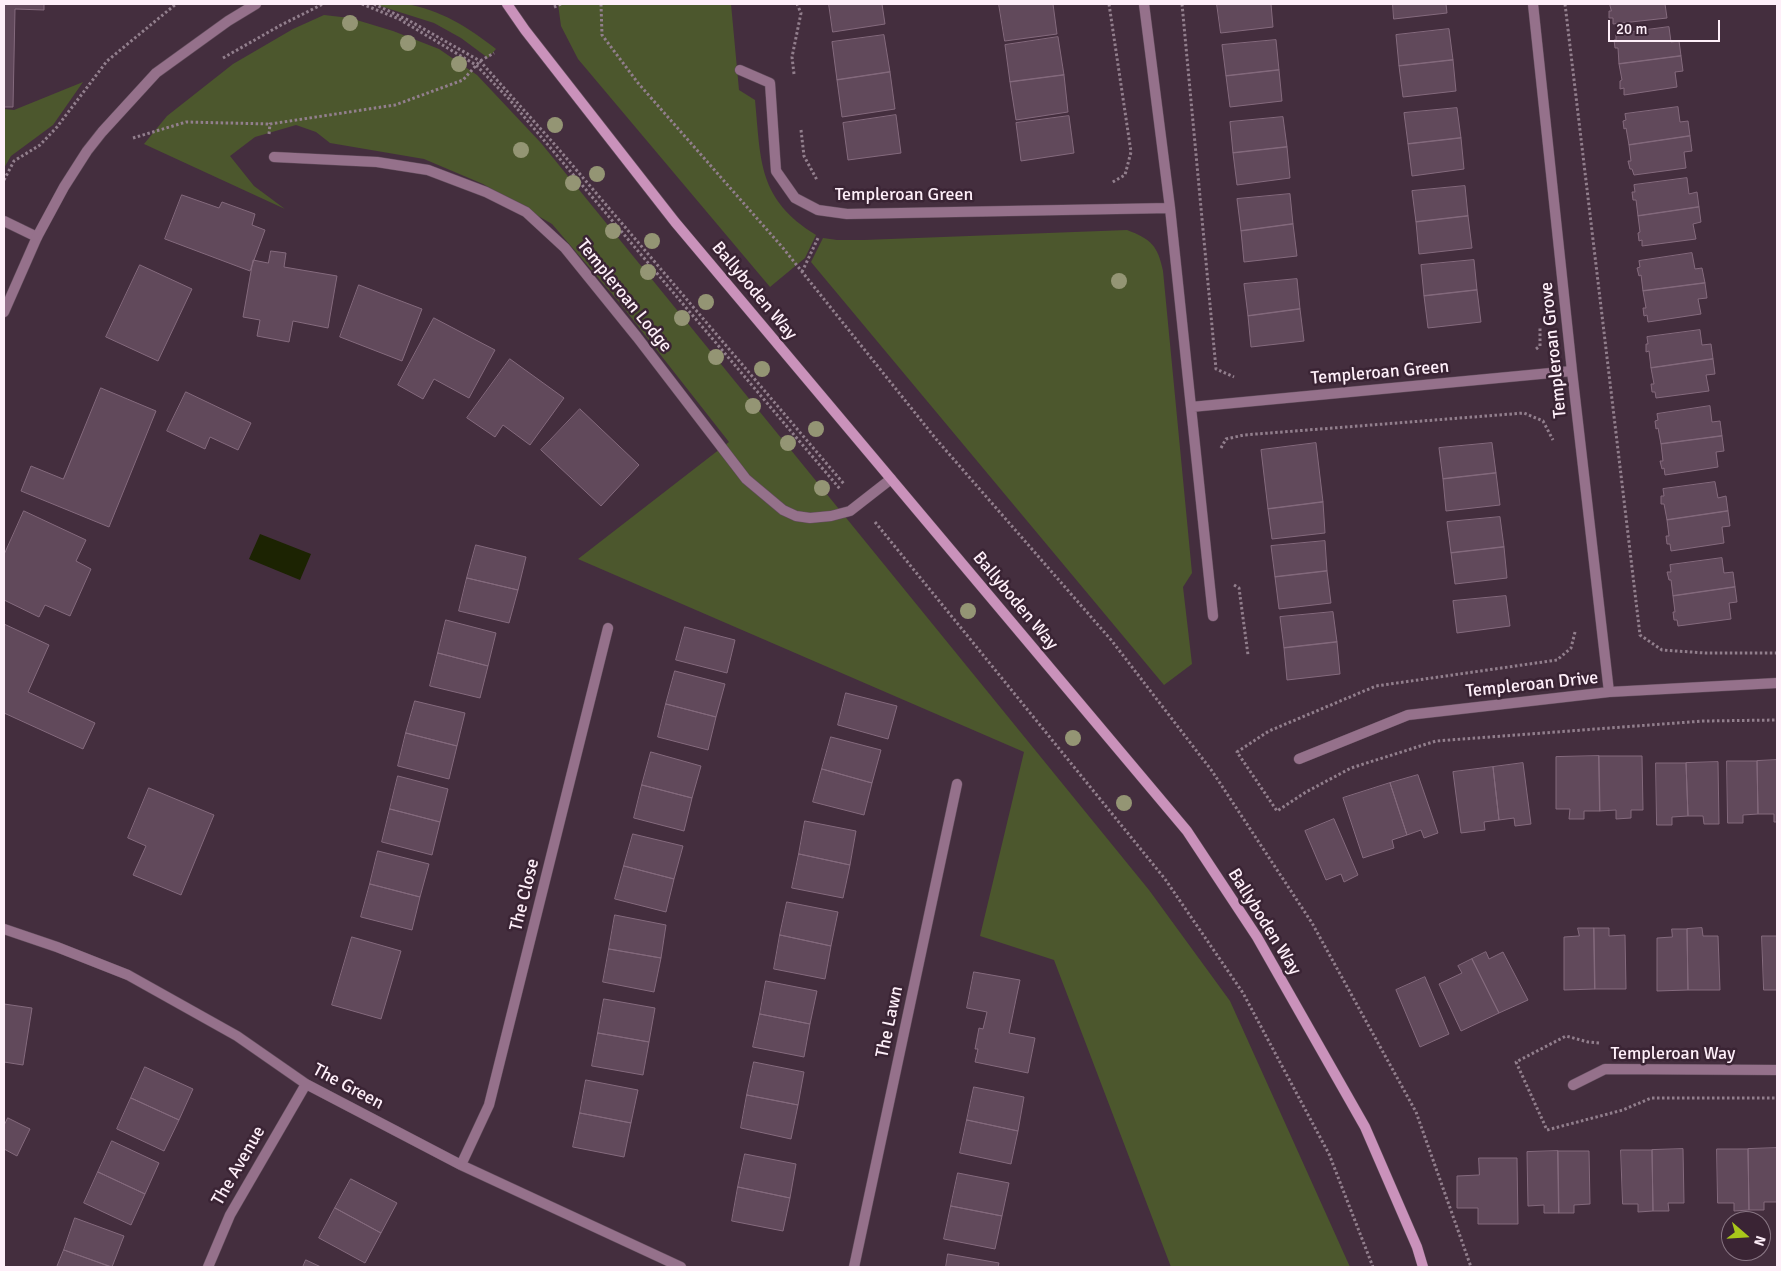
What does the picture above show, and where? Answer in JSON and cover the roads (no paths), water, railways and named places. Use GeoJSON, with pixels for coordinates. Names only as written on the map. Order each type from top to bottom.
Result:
{"type":"FeatureCollection","features":[{"type":"Feature","properties":{"kind":"main road","name":"Ballyboden Way"},"geometry":{"type":"LineString","coordinates":[[507,4],[525,30],[676,222],[1187,832],[1256,937],[1365,1127],[1417,1247],[1423,1267]]}},
{"type":"Feature","properties":{"kind":"street"},"geometry":{"type":"LineString","coordinates":[[4,312],[37,237],[64,187],[88,151],[127,103],[156,73],[228,21],[256,4]]}},
{"type":"Feature","properties":{"kind":"street"},"geometry":{"type":"LineString","coordinates":[[1144,4],[1170,208],[1213,616]]}},
{"type":"Feature","properties":{"kind":"street","name":"Templeroan Grove"},"geometry":{"type":"LineString","coordinates":[[1533,4],[1572,371],[1609,692]]}},
{"type":"Feature","properties":{"kind":"street","name":"Templeroan Green"},"geometry":{"type":"LineString","coordinates":[[740,70],[770,83],[776,172],[795,198],[818,210],[847,214],[1170,208]]}},
{"type":"Feature","properties":{"kind":"street","name":"Templeroan Lodge"},"geometry":{"type":"LineString","coordinates":[[274,157],[377,162],[428,170],[486,192],[526,212],[565,248],[637,337],[746,479],[783,510],[796,516],[810,518],[831,516],[850,511],[891,479]]}},
{"type":"Feature","properties":{"kind":"street"},"geometry":{"type":"LineString","coordinates":[[4,221],[37,237]]}},
{"type":"Feature","properties":{"kind":"street","name":"Templeroan Green"},"geometry":{"type":"LineString","coordinates":[[1191,407],[1572,371]]}},
{"type":"Feature","properties":{"kind":"street","name":"The Close"},"geometry":{"type":"LineString","coordinates":[[461,1165],[489,1105],[608,628]]}},
{"type":"Feature","properties":{"kind":"street","name":"Templeroan Drive"},"geometry":{"type":"LineString","coordinates":[[1299,759],[1408,715],[1609,692],[1777,683]]}},
{"type":"Feature","properties":{"kind":"street","name":"The Lawn"},"geometry":{"type":"LineString","coordinates":[[854,1267],[957,784]]}},
{"type":"Feature","properties":{"kind":"street","name":"The Green"},"geometry":{"type":"LineString","coordinates":[[4,929],[57,947],[128,975],[237,1036],[306,1084],[461,1165],[681,1267]]}},
{"type":"Feature","properties":{"kind":"street","name":"Templeroan Way"},"geometry":{"type":"LineString","coordinates":[[1573,1086],[1605,1070],[1777,1070]]}},
{"type":"Feature","properties":{"kind":"street","name":"The Avenue"},"geometry":{"type":"LineString","coordinates":[[208,1267],[230,1214],[306,1084]]}}]}
